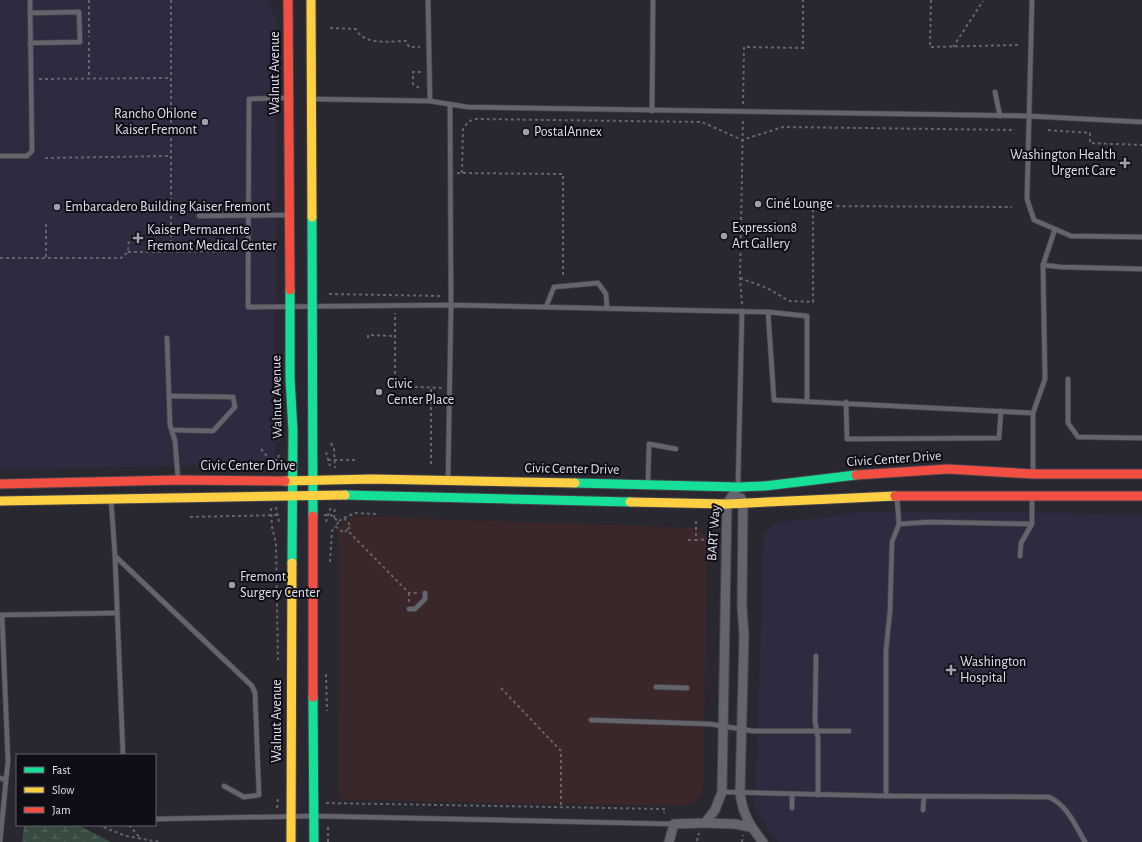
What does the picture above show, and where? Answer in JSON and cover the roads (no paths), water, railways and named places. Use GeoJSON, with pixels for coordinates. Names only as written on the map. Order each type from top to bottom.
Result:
{"type":"FeatureCollection","features":[{"type":"Feature","properties":{"kind":"main road","name":"Walnut Avenue"},"geometry":{"type":"LineString","coordinates":[[288,0],[290,378],[293,431],[291,480],[291,842]]}},
{"type":"Feature","properties":{"kind":"main road"},"geometry":{"type":"LineString","coordinates":[[311,0],[314,842]]}},
{"type":"Feature","properties":{"kind":"main road","name":"Civic Center Drive"},"geometry":{"type":"LineString","coordinates":[[0,484],[178,480],[313,480],[648,484],[738,488],[898,471],[948,469],[1033,474],[1142,474]]}},
{"type":"Feature","properties":{"kind":"main road","name":"Civic Center Drive"},"geometry":{"type":"LineString","coordinates":[[0,502],[291,494],[727,504],[897,496],[1142,496]]}},
{"type":"Feature","properties":{"kind":"street","name":"BART Way"},"geometry":{"type":"LineString","coordinates":[[738,488],[743,503],[742,607],[744,636],[740,728],[740,792],[744,814],[750,827],[763,842]]}},
{"type":"Feature","properties":{"kind":"street","name":"BART Way"},"geometry":{"type":"LineString","coordinates":[[702,826],[715,810],[722,792],[727,504],[738,488]]}},
{"type":"Feature","properties":{"kind":"street"},"geometry":{"type":"LineString","coordinates":[[669,842],[674,824],[702,826],[735,824],[750,827]]}},
{"type":"Feature","properties":{"kind":"lane"},"geometry":{"type":"LineString","coordinates":[[0,156],[27,156],[32,151],[30,0]]}},
{"type":"Feature","properties":{"kind":"lane"},"geometry":{"type":"LineString","coordinates":[[428,0],[430,101]]}},
{"type":"Feature","properties":{"kind":"lane"},"geometry":{"type":"LineString","coordinates":[[652,111],[653,0]]}},
{"type":"Feature","properties":{"kind":"lane"},"geometry":{"type":"LineString","coordinates":[[1032,0],[1027,199],[1034,220],[1072,236],[1142,237]]}},
{"type":"Feature","properties":{"kind":"lane"},"geometry":{"type":"LineString","coordinates":[[30,13],[79,12],[80,42],[30,43]]}},
{"type":"Feature","properties":{"kind":"lane"},"geometry":{"type":"LineString","coordinates":[[995,92],[1000,116]]}},
{"type":"Feature","properties":{"kind":"lane"},"geometry":{"type":"LineString","coordinates":[[289,98],[249,99],[248,307],[546,307],[742,311],[807,316],[807,401]]}},
{"type":"Feature","properties":{"kind":"lane"},"geometry":{"type":"LineString","coordinates":[[311,99],[430,101],[467,107],[743,113],[1028,116],[1142,122]]}},
{"type":"Feature","properties":{"kind":"lane"},"geometry":{"type":"LineString","coordinates":[[448,482],[451,306],[450,104]]}},
{"type":"Feature","properties":{"kind":"lane"},"geometry":{"type":"LineString","coordinates":[[199,216],[289,215]]}},
{"type":"Feature","properties":{"kind":"lane"},"geometry":{"type":"LineString","coordinates":[[1033,474],[1033,413],[1045,379],[1043,265],[1056,229]]}},
{"type":"Feature","properties":{"kind":"lane"},"geometry":{"type":"LineString","coordinates":[[1043,265],[1061,267],[1142,269]]}},
{"type":"Feature","properties":{"kind":"lane"},"geometry":{"type":"LineString","coordinates":[[546,307],[554,287],[598,283],[606,294],[607,308]]}},
{"type":"Feature","properties":{"kind":"lane"},"geometry":{"type":"LineString","coordinates":[[738,488],[742,311]]}},
{"type":"Feature","properties":{"kind":"lane"},"geometry":{"type":"LineString","coordinates":[[768,312],[774,400],[846,402],[1033,413]]}},
{"type":"Feature","properties":{"kind":"lane"},"geometry":{"type":"LineString","coordinates":[[167,338],[170,425],[175,442],[178,480]]}},
{"type":"Feature","properties":{"kind":"lane"},"geometry":{"type":"LineString","coordinates":[[1068,379],[1068,423],[1078,437],[1142,438]]}},
{"type":"Feature","properties":{"kind":"lane"},"geometry":{"type":"LineString","coordinates":[[169,396],[233,396],[235,400],[235,407],[213,431],[172,430]]}},
{"type":"Feature","properties":{"kind":"lane"},"geometry":{"type":"LineString","coordinates":[[846,402],[847,439],[999,438],[1001,411]]}},
{"type":"Feature","properties":{"kind":"lane"},"geometry":{"type":"LineString","coordinates":[[648,484],[649,444],[676,449]]}},
{"type":"Feature","properties":{"kind":"lane"},"geometry":{"type":"LineString","coordinates":[[1020,556],[1021,543],[1032,524],[1032,495]]}},
{"type":"Feature","properties":{"kind":"lane"},"geometry":{"type":"LineString","coordinates":[[886,796],[886,650],[892,542],[899,524],[897,496]]}},
{"type":"Feature","properties":{"kind":"lane"},"geometry":{"type":"LineString","coordinates":[[111,499],[115,556],[123,754]]}},
{"type":"Feature","properties":{"kind":"lane"},"geometry":{"type":"LineString","coordinates":[[899,524],[929,522],[1032,524]]}},
{"type":"Feature","properties":{"kind":"lane"},"geometry":{"type":"LineString","coordinates":[[115,556],[252,686],[255,693],[259,795],[244,797],[224,786]]}},
{"type":"Feature","properties":{"kind":"lane"},"geometry":{"type":"LineString","coordinates":[[409,609],[415,609],[425,599],[425,593]]}},
{"type":"Feature","properties":{"kind":"lane"},"geometry":{"type":"LineString","coordinates":[[0,842],[8,761],[1,615],[117,613]]}},
{"type":"Feature","properties":{"kind":"lane"},"geometry":{"type":"LineString","coordinates":[[816,656],[815,721],[817,731],[818,795]]}},
{"type":"Feature","properties":{"kind":"lane"},"geometry":{"type":"LineString","coordinates":[[656,687],[687,688]]}},
{"type":"Feature","properties":{"kind":"lane"},"geometry":{"type":"LineString","coordinates":[[591,720],[710,724],[754,730],[849,731]]}},
{"type":"Feature","properties":{"kind":"lane"},"geometry":{"type":"LineString","coordinates":[[0,778],[6,780]]}},
{"type":"Feature","properties":{"kind":"lane"},"geometry":{"type":"LineString","coordinates":[[722,792],[818,795],[1049,797],[1059,802],[1068,812],[1085,842]]}},
{"type":"Feature","properties":{"kind":"lane"},"geometry":{"type":"LineString","coordinates":[[792,794],[792,808]]}},
{"type":"Feature","properties":{"kind":"lane"},"geometry":{"type":"LineString","coordinates":[[923,810],[924,796]]}},
{"type":"Feature","properties":{"kind":"lane"},"geometry":{"type":"LineString","coordinates":[[156,819],[314,816],[674,824]]}},
{"type":"Feature","properties":{"kind":"place","name":"Rancho Ohlone Kaiser Fremont"},"geometry":{"type":"Point","coordinates":[205,122]}},
{"type":"Feature","properties":{"kind":"place","name":"PostalAnnex"},"geometry":{"type":"Point","coordinates":[526,132]}},
{"type":"Feature","properties":{"kind":"place","name":"Washington Health Urgent Care"},"geometry":{"type":"Point","coordinates":[1125,163]}},
{"type":"Feature","properties":{"kind":"place","name":"Ciné Lounge"},"geometry":{"type":"Point","coordinates":[758,204]}},
{"type":"Feature","properties":{"kind":"place","name":"Embarcadero Building Kaiser Fremont"},"geometry":{"type":"Point","coordinates":[57,207]}},
{"type":"Feature","properties":{"kind":"place","name":"Expression8 Art Gallery"},"geometry":{"type":"Point","coordinates":[724,236]}},
{"type":"Feature","properties":{"kind":"place","name":"Kaiser Permanente Fremont Medical Center"},"geometry":{"type":"Point","coordinates":[138,238]}},
{"type":"Feature","properties":{"kind":"place","name":"Civic Center Place"},"geometry":{"type":"Point","coordinates":[379,392]}},
{"type":"Feature","properties":{"kind":"place","name":"Fremont Surgery Center"},"geometry":{"type":"Point","coordinates":[232,585]}},
{"type":"Feature","properties":{"kind":"place","name":"Washington Hospital"},"geometry":{"type":"Point","coordinates":[951,670]}}]}
